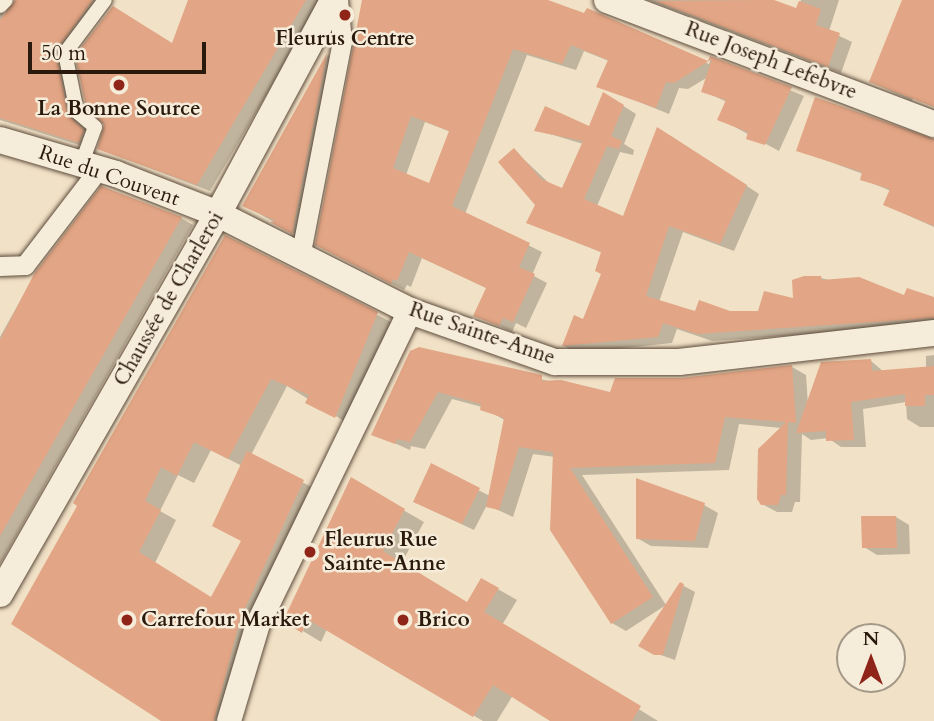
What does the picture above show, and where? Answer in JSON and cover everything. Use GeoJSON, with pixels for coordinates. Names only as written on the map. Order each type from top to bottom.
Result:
{"type":"FeatureCollection","features":[{"type":"Feature","properties":{"kind":"main road","name":"Chaussée de Charleroi"},"geometry":{"type":"LineString","coordinates":[[0,594],[218,214],[336,0]]}},
{"type":"Feature","properties":{"kind":"main road","name":"Rue Joseph Lefebvre"},"geometry":{"type":"LineString","coordinates":[[607,0],[934,124]]}},
{"type":"Feature","properties":{"kind":"main road","name":"Rue du Couvent"},"geometry":{"type":"LineString","coordinates":[[0,140],[90,167],[218,214]]}},
{"type":"Feature","properties":{"kind":"main road","name":"Rue Sainte-Anne"},"geometry":{"type":"LineString","coordinates":[[218,214],[301,252],[410,311],[555,362],[679,362],[934,333]]}},
{"type":"Feature","properties":{"kind":"street"},"geometry":{"type":"LineString","coordinates":[[0,6],[6,0]]}},
{"type":"Feature","properties":{"kind":"street"},"geometry":{"type":"LineString","coordinates":[[2,268],[25,265],[90,167],[95,127],[77,112],[65,53],[105,0]]}},
{"type":"Feature","properties":{"kind":"street"},"geometry":{"type":"LineString","coordinates":[[301,252],[342,43],[336,0]]}},
{"type":"Feature","properties":{"kind":"street"},"geometry":{"type":"LineString","coordinates":[[229,721],[258,624],[410,311]]}},
{"type":"Feature","properties":{"kind":"building"},"geometry":{"type":"Polygon","coordinates":[[[15,0],[93,0],[56,51],[68,114],[84,130],[79,143],[0,118],[0,20],[15,0]]]}},
{"type":"Feature","properties":{"kind":"building"},"geometry":{"type":"Polygon","coordinates":[[[188,0],[306,0],[197,185],[97,149],[104,125],[86,107],[75,55],[113,6],[172,43],[188,0]]]}},
{"type":"Feature","properties":{"kind":"building"},"geometry":{"type":"Polygon","coordinates":[[[362,0],[548,0],[584,13],[587,8],[708,61],[710,56],[792,87],[765,145],[746,139],[748,132],[717,120],[726,100],[701,92],[712,59],[674,83],[666,82],[656,108],[596,87],[608,60],[571,45],[562,64],[513,49],[452,206],[530,243],[519,267],[535,274],[513,322],[503,318],[499,326],[473,316],[486,288],[409,252],[397,281],[393,279],[391,284],[315,245],[362,0]],[[411,116],[393,168],[429,183],[449,131],[411,116]]]}},
{"type":"Feature","properties":{"kind":"building"},"geometry":{"type":"Polygon","coordinates":[[[774,0],[796,8],[799,1],[821,9],[816,25],[840,33],[828,67],[655,1],[774,0]]]}},
{"type":"Feature","properties":{"kind":"building"},"geometry":{"type":"Polygon","coordinates":[[[902,0],[934,0],[934,107],[869,82],[902,0]]]}},
{"type":"Feature","properties":{"kind":"building"},"geometry":{"type":"Polygon","coordinates":[[[327,53],[292,234],[270,222],[276,221],[242,206],[327,53]]]}},
{"type":"Feature","properties":{"kind":"building"},"geometry":{"type":"Polygon","coordinates":[[[603,92],[624,105],[611,136],[622,141],[619,149],[607,146],[584,199],[623,216],[657,127],[747,185],[720,244],[669,226],[646,296],[695,311],[699,300],[730,311],[758,311],[764,291],[793,298],[792,280],[804,276],[821,276],[822,280],[859,277],[904,295],[907,288],[934,297],[934,318],[697,334],[663,323],[658,337],[562,346],[574,315],[583,319],[601,274],[595,271],[601,252],[526,223],[535,205],[498,162],[514,148],[541,179],[562,188],[583,141],[534,131],[545,106],[589,126],[603,92]]]}},
{"type":"Feature","properties":{"kind":"building"},"geometry":{"type":"Polygon","coordinates":[[[815,97],[934,139],[934,226],[883,205],[890,189],[860,180],[862,172],[796,151],[815,97]]]}},
{"type":"Feature","properties":{"kind":"building"},"geometry":{"type":"Polygon","coordinates":[[[101,186],[182,217],[0,536],[0,340],[34,274],[101,186]]]}},
{"type":"Feature","properties":{"kind":"building"},"geometry":{"type":"Polygon","coordinates":[[[225,235],[378,312],[335,418],[305,403],[309,395],[271,379],[228,459],[194,442],[177,476],[161,467],[145,501],[161,510],[139,552],[211,597],[241,541],[212,526],[247,451],[304,480],[240,619],[214,721],[161,721],[11,624],[77,506],[73,503],[225,235]]]}},
{"type":"Feature","properties":{"kind":"building"},"geometry":{"type":"Polygon","coordinates":[[[419,347],[542,375],[542,381],[561,380],[610,392],[615,378],[681,378],[792,365],[796,423],[788,422],[786,495],[781,495],[778,505],[761,505],[757,499],[758,449],[786,422],[725,417],[715,463],[570,468],[653,597],[611,624],[550,530],[553,452],[519,447],[499,510],[486,507],[504,418],[480,410],[481,404],[438,392],[410,442],[397,439],[395,444],[371,435],[410,351],[419,347]]]}},
{"type":"Feature","properties":{"kind":"building"},"geometry":{"type":"Polygon","coordinates":[[[871,359],[872,371],[934,366],[934,395],[925,395],[925,406],[905,406],[905,394],[851,402],[854,440],[826,441],[826,431],[796,433],[821,362],[871,359]]]}},
{"type":"Feature","properties":{"kind":"building"},"geometry":{"type":"Polygon","coordinates":[[[431,463],[480,488],[462,524],[413,502],[431,463]]]}},
{"type":"Feature","properties":{"kind":"building","name":"Brico"},"geometry":{"type":"Polygon","coordinates":[[[351,477],[405,509],[383,551],[467,602],[481,578],[499,588],[484,612],[641,706],[632,721],[550,721],[493,685],[473,717],[307,619],[302,633],[283,621],[351,477]]]}},
{"type":"Feature","properties":{"kind":"building"},"geometry":{"type":"Polygon","coordinates":[[[636,478],[705,503],[695,541],[636,539],[636,478]]]}},
{"type":"Feature","properties":{"kind":"building"},"geometry":{"type":"Polygon","coordinates":[[[861,516],[896,516],[897,548],[862,548],[861,516]]]}},
{"type":"Feature","properties":{"kind":"building"},"geometry":{"type":"Polygon","coordinates":[[[680,582],[684,584],[663,655],[654,655],[638,646],[680,582]]]}},
{"type":"Feature","properties":{"kind":"place","name":"Fleurus Centre"},"geometry":{"type":"Point","coordinates":[345,15]}},
{"type":"Feature","properties":{"kind":"place","name":"La Bonne Source"},"geometry":{"type":"Point","coordinates":[119,85]}},
{"type":"Feature","properties":{"kind":"place","name":"Fleurus Rue Sainte-Anne"},"geometry":{"type":"Point","coordinates":[310,552]}},
{"type":"Feature","properties":{"kind":"place","name":"Carrefour Market"},"geometry":{"type":"Point","coordinates":[127,620]}},
{"type":"Feature","properties":{"kind":"place","name":"Brico"},"geometry":{"type":"Point","coordinates":[403,620]}}]}
